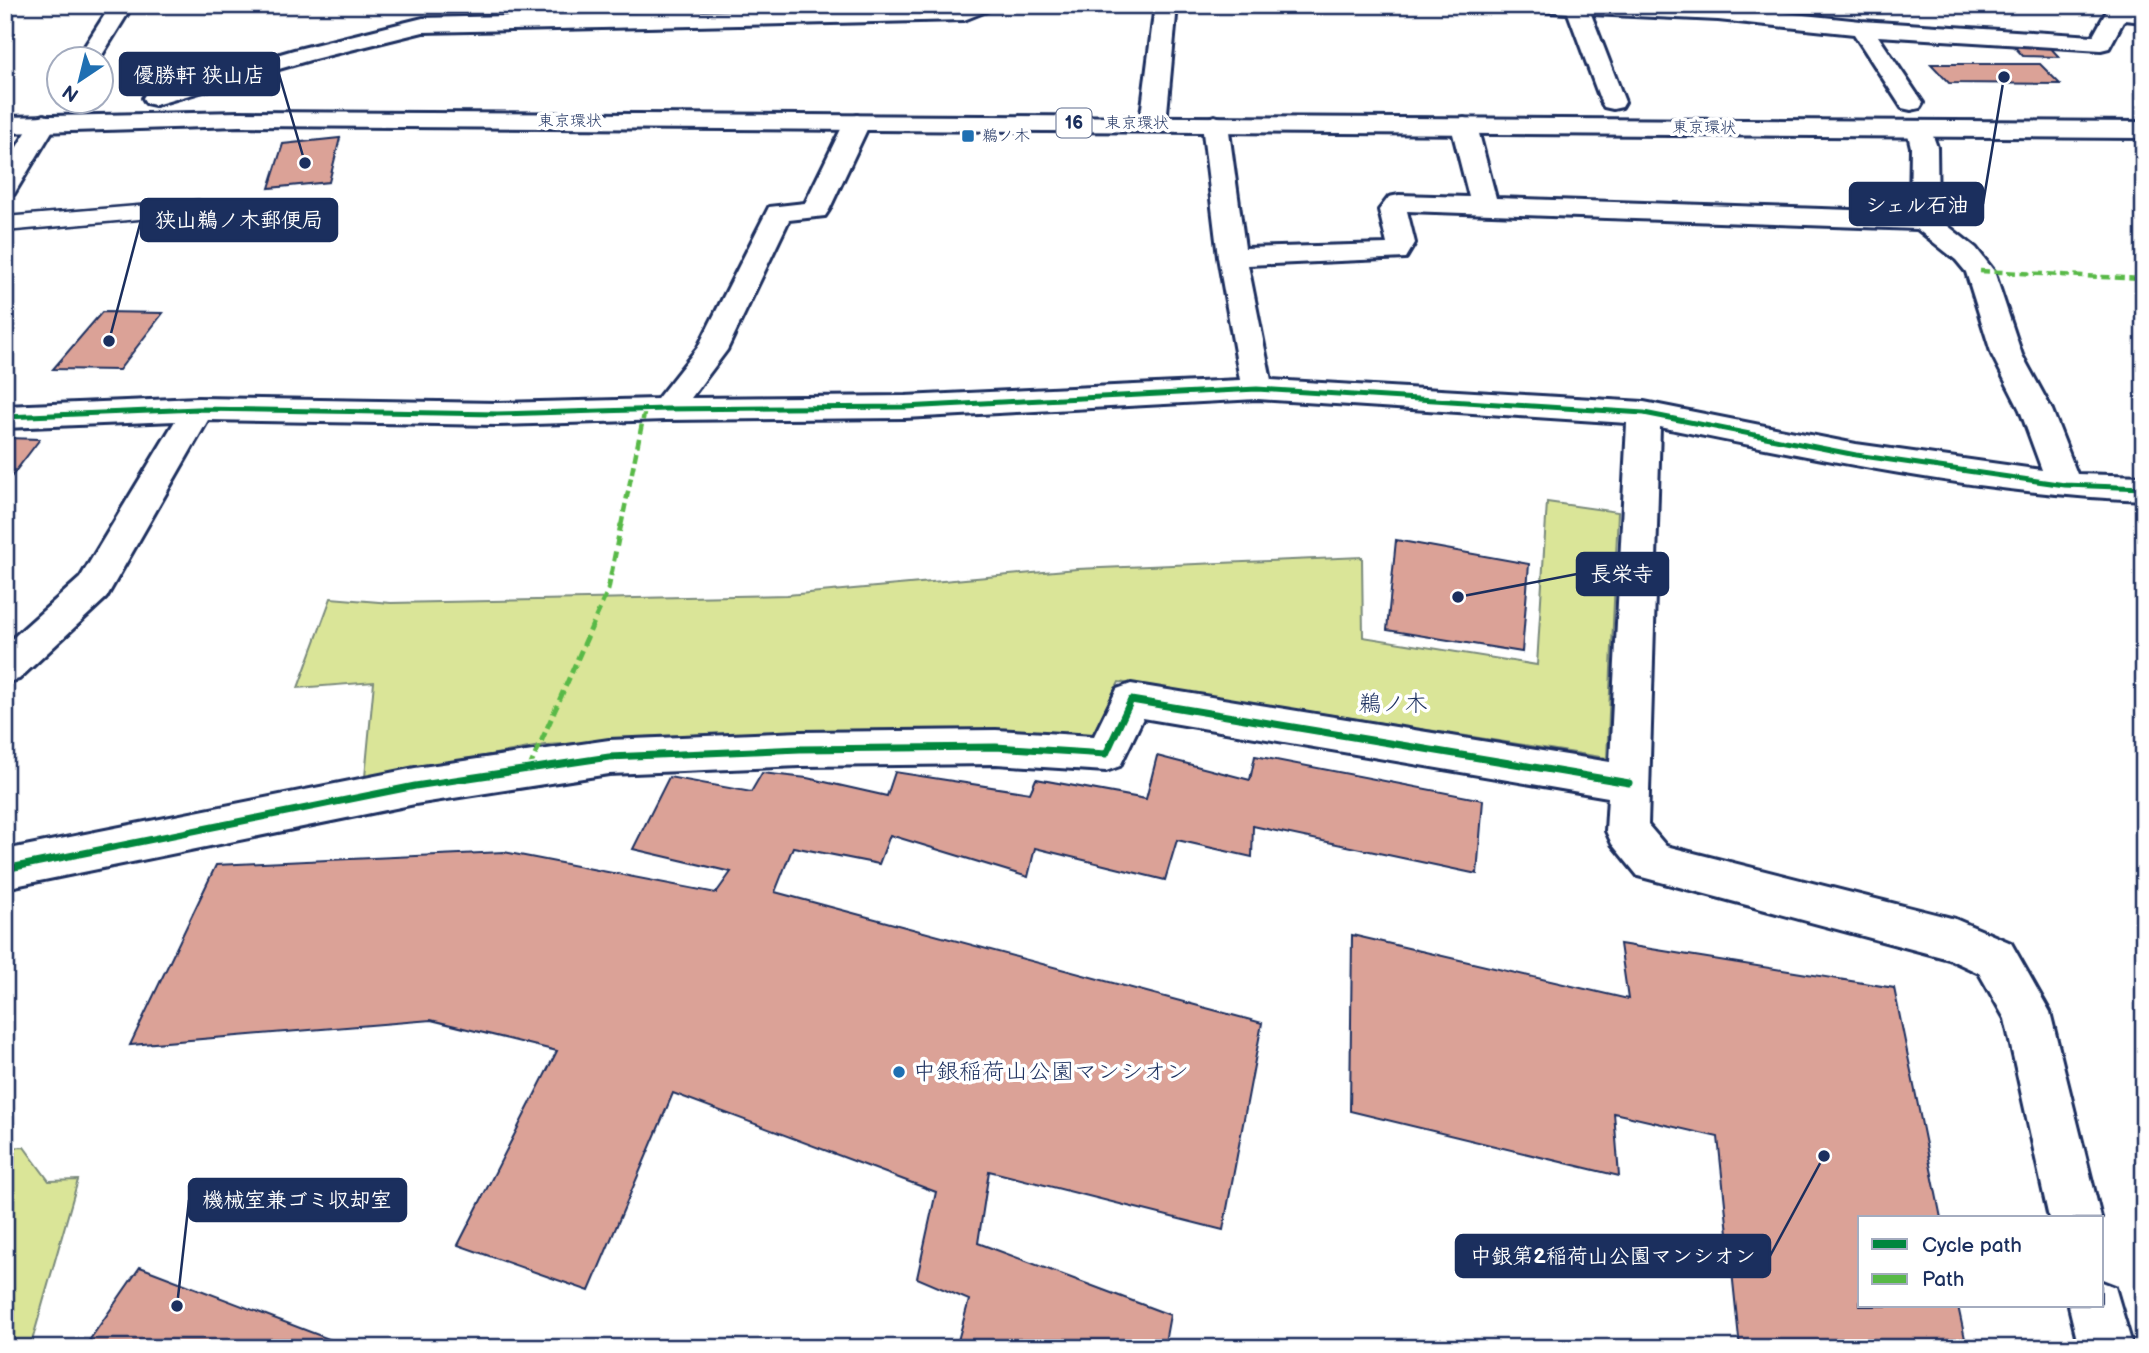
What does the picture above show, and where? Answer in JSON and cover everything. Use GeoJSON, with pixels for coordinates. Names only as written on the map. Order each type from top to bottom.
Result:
{"type":"FeatureCollection","features":[{"type":"Feature","properties":{"kind":"main road"},"geometry":{"type":"LineString","coordinates":[[96,46],[122,5]]}},
{"type":"Feature","properties":{"kind":"main road"},"geometry":{"type":"LineString","coordinates":[[155,98],[427,15],[964,13],[981,5]]}},
{"type":"Feature","properties":{"kind":"main road"},"geometry":{"type":"LineString","coordinates":[[1154,111],[1166,5]]}},
{"type":"Feature","properties":{"kind":"main road"},"geometry":{"type":"LineString","coordinates":[[1534,5],[1717,9],[1861,28],[2101,43],[2115,9],[2144,15]]}},
{"type":"Feature","properties":{"kind":"main road"},"geometry":{"type":"LineString","coordinates":[[1897,5],[1910,30]]}},
{"type":"Feature","properties":{"kind":"main road"},"geometry":{"type":"LineString","coordinates":[[1577,6],[1613,102]]}},
{"type":"Feature","properties":{"kind":"main road"},"geometry":{"type":"LineString","coordinates":[[1861,28],[1915,116],[1924,147],[1924,221]]}},
{"type":"Feature","properties":{"kind":"main road","name":"東京環状"},"geometry":{"type":"LineString","coordinates":[[116,99],[975,100]]}},
{"type":"Feature","properties":{"kind":"main road","name":"東京環状"},"geometry":{"type":"LineString","coordinates":[[1126,99],[1154,111],[1215,124],[1464,126],[1915,116],[2144,130]]}},
{"type":"Feature","properties":{"kind":"main road","name":"東京環状"},"geometry":{"type":"LineString","coordinates":[[116,112],[239,119],[857,124],[1154,111],[1181,99]]}},
{"type":"Feature","properties":{"kind":"main road"},"geometry":{"type":"LineString","coordinates":[[1587,102],[1640,102]]}},
{"type":"Feature","properties":{"kind":"main road","name":"東京環状"},"geometry":{"type":"LineString","coordinates":[[1884,103],[1915,116]]}},
{"type":"Feature","properties":{"kind":"main road","name":"東京環状"},"geometry":{"type":"LineString","coordinates":[[1915,116],[1938,103]]}},
{"type":"Feature","properties":{"kind":"main road","name":"東京環状"},"geometry":{"type":"LineString","coordinates":[[5,105],[46,108]]}},
{"type":"Feature","properties":{"kind":"main road","name":"東京環状"},"geometry":{"type":"LineString","coordinates":[[5,125],[46,111]]}},
{"type":"Feature","properties":{"kind":"main road"},"geometry":{"type":"LineString","coordinates":[[5,188],[49,116]]}},
{"type":"Feature","properties":{"kind":"main road"},"geometry":{"type":"LineString","coordinates":[[666,409],[712,350],[779,213],[815,210],[857,124]]}},
{"type":"Feature","properties":{"kind":"main road"},"geometry":{"type":"LineString","coordinates":[[1215,124],[1232,257],[1257,389]]}},
{"type":"Feature","properties":{"kind":"main road"},"geometry":{"type":"LineString","coordinates":[[1464,126],[1484,205]]}},
{"type":"Feature","properties":{"kind":"main road"},"geometry":{"type":"LineString","coordinates":[[1232,257],[1396,252],[1401,243],[1392,210],[1399,203],[1924,221],[1966,254],[1980,271],[2007,355],[2036,410],[2065,485]]}},
{"type":"Feature","properties":{"kind":"main road"},"geometry":{"type":"LineString","coordinates":[[5,417],[198,408],[497,414],[666,409],[905,407],[1257,389],[1644,412],[1856,455],[2065,485],[2144,488]]}},
{"type":"Feature","properties":{"kind":"main road"},"geometry":{"type":"LineString","coordinates":[[5,668],[93,588],[198,408]]}},
{"type":"Feature","properties":{"kind":"main road"},"geometry":{"type":"LineString","coordinates":[[1644,412],[1627,831],[1653,862],[1955,940],[1995,958],[2028,1012],[2076,1216]]}},
{"type":"Feature","properties":{"kind":"main road"},"geometry":{"type":"LineString","coordinates":[[5,869],[415,786],[609,757],[800,749],[996,747],[1106,754],[1131,700],[1629,783]]}},
{"type":"Feature","properties":{"kind":"main road"},"geometry":{"type":"LineString","coordinates":[[2096,1308],[2106,1348]]}},
{"type":"Feature","properties":{"kind":"lane"},"geometry":{"type":"LineString","coordinates":[[5,224],[198,208]]}},
{"type":"Feature","properties":{"kind":"green space"},"geometry":{"type":"Polygon","coordinates":[[[1547,502],[1618,512],[1607,758],[1119,682],[1093,734],[798,731],[546,745],[365,777],[374,682],[298,688],[331,598],[391,603],[787,595],[1077,569],[1362,557],[1363,637],[1537,665],[1547,502]]]}},
{"type":"Feature","properties":{"kind":"green space"},"geometry":{"type":"Polygon","coordinates":[[[24,1147],[49,1181],[78,1180],[30,1348],[5,1348],[5,1148],[24,1147]]]}},
{"type":"Feature","properties":{"kind":"building"},"geometry":{"type":"Polygon","coordinates":[[[2011,43],[2047,44],[2059,57],[2023,56],[2011,43]]]}},
{"type":"Feature","properties":{"kind":"building"},"geometry":{"type":"Polygon","coordinates":[[[1931,64],[2040,64],[2060,84],[1949,83],[1931,64]]]}},
{"type":"Feature","properties":{"kind":"building"},"geometry":{"type":"Polygon","coordinates":[[[340,138],[329,182],[269,188],[283,144],[340,138]]]}},
{"type":"Feature","properties":{"kind":"building"},"geometry":{"type":"Polygon","coordinates":[[[102,312],[163,313],[119,370],[53,369],[102,312]]]}},
{"type":"Feature","properties":{"kind":"building"},"geometry":{"type":"Polygon","coordinates":[[[5,438],[40,439],[5,485],[5,438]]]}},
{"type":"Feature","properties":{"kind":"building"},"geometry":{"type":"Polygon","coordinates":[[[1396,540],[1529,564],[1522,652],[1387,630],[1396,540]]]}},
{"type":"Feature","properties":{"kind":"building","name":"中銀稲荷山公園マンシオン"},"geometry":{"type":"Polygon","coordinates":[[[1157,756],[1250,780],[1255,756],[1483,800],[1477,874],[1253,826],[1252,857],[1177,840],[1165,880],[1035,848],[1028,877],[890,835],[879,864],[793,847],[775,892],[1262,1023],[1223,1230],[989,1171],[978,1243],[1170,1315],[1164,1348],[956,1348],[969,1300],[917,1278],[936,1192],[673,1093],[589,1291],[458,1245],[557,1051],[431,1020],[130,1045],[216,865],[504,852],[716,893],[731,872],[633,849],[669,777],[751,792],[762,773],[807,778],[887,796],[895,772],[1030,793],[1036,779],[1146,799],[1157,756]]]}},
{"type":"Feature","properties":{"kind":"building"},"geometry":{"type":"Polygon","coordinates":[[[1352,935],[1628,999],[1620,944],[1894,988],[1941,1216],[1858,1216],[1858,1308],[1958,1308],[1967,1348],[1740,1348],[1718,1137],[1614,1113],[1619,1176],[1350,1111],[1352,935]]]}},
{"type":"Feature","properties":{"kind":"building"},"geometry":{"type":"Polygon","coordinates":[[[140,1267],[342,1344],[340,1348],[84,1348],[140,1267]]]}},
{"type":"Feature","properties":{"kind":"marked path"},"geometry":{"type":"LineString","coordinates":[[1980,271],[2144,279]]}},
{"type":"Feature","properties":{"kind":"marked path"},"geometry":{"type":"LineString","coordinates":[[529,769],[608,590],[645,409]]}},
{"type":"Feature","properties":{"kind":"cycle path"},"geometry":{"type":"LineString","coordinates":[[5,417],[198,409],[497,414],[666,409],[905,407],[1257,389],[1644,413],[1856,455],[2065,485],[2144,488]]}},
{"type":"Feature","properties":{"kind":"cycle path"},"geometry":{"type":"LineString","coordinates":[[5,869],[415,786],[609,757],[800,749],[996,747],[1106,754],[1131,700],[1629,783]]}},
{"type":"Feature","properties":{"kind":"place","name":"シェル石油"},"geometry":{"type":"Point","coordinates":[2004,77]}},
{"type":"Feature","properties":{"kind":"place","name":"鵜ノ木"},"geometry":{"type":"Point","coordinates":[968,136]}},
{"type":"Feature","properties":{"kind":"place","name":"優勝軒 狭山店"},"geometry":{"type":"Point","coordinates":[305,163]}},
{"type":"Feature","properties":{"kind":"place","name":"狭山鵜ノ木郵便局"},"geometry":{"type":"Point","coordinates":[109,341]}},
{"type":"Feature","properties":{"kind":"place","name":"長栄寺"},"geometry":{"type":"Point","coordinates":[1458,597]}},
{"type":"Feature","properties":{"kind":"place","name":"中銀稲荷山公園マンシオン"},"geometry":{"type":"Point","coordinates":[899,1072]}},
{"type":"Feature","properties":{"kind":"place","name":"中銀第2稲荷山公園マンシオン"},"geometry":{"type":"Point","coordinates":[1824,1156]}},
{"type":"Feature","properties":{"kind":"place","name":"機械室兼ゴミ収却室"},"geometry":{"type":"Point","coordinates":[177,1306]}},
{"type":"Feature","properties":{"kind":"district","name":"鵜ノ木"},"geometry":{"type":"Point","coordinates":[1393,704]}}]}
